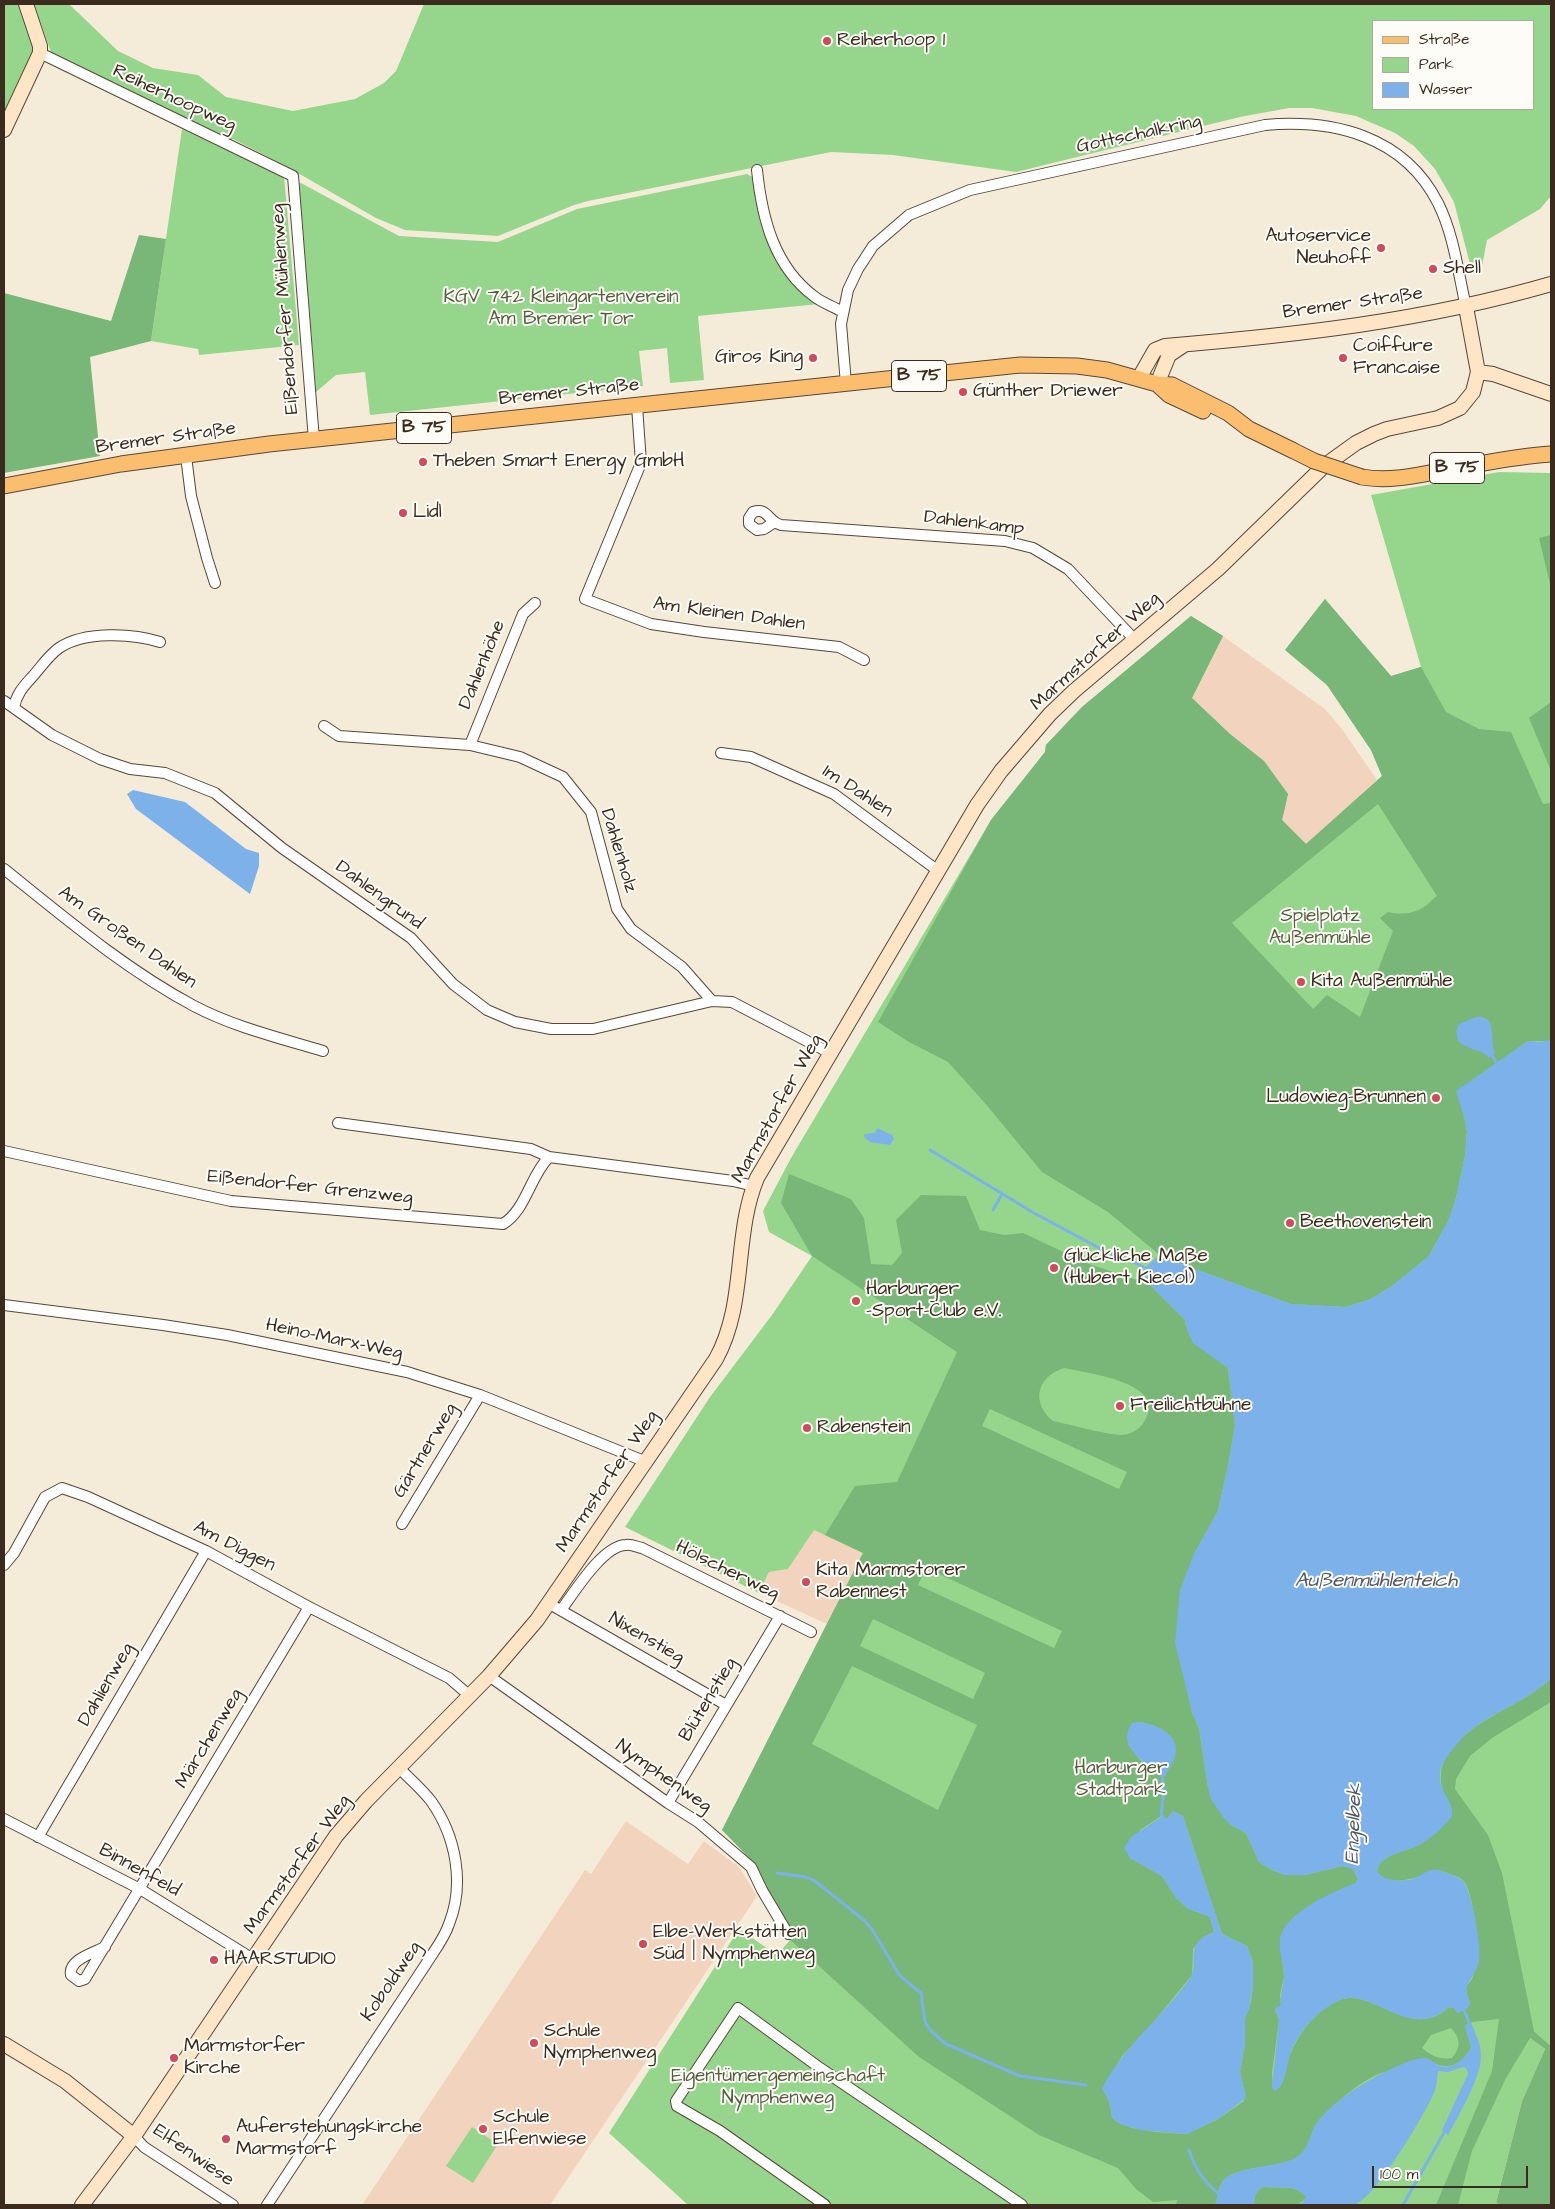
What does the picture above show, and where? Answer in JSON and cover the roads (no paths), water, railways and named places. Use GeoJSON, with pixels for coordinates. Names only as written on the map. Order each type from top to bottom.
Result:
{"type":"FeatureCollection","features":[{"type":"Feature","properties":{"kind":"main road","name":"Bremer Straße"},"geometry":{"type":"LineString","coordinates":[[4,486],[122,464],[314,440],[1020,365],[1049,364],[1107,370],[1157,384]]}},
{"type":"Feature","properties":{"kind":"main road","name":"B 75"},"geometry":{"type":"LineString","coordinates":[[1157,384],[1176,387],[1228,414],[1249,428],[1314,461],[1362,477],[1393,479],[1523,456],[1551,454]]}},
{"type":"Feature","properties":{"kind":"street"},"geometry":{"type":"LineString","coordinates":[[4,130],[40,54],[40,46],[26,4]]}},
{"type":"Feature","properties":{"kind":"street","name":"Reiherhoopweg"},"geometry":{"type":"LineString","coordinates":[[40,54],[293,176]]}},
{"type":"Feature","properties":{"kind":"street","name":"Gottschalkring"},"geometry":{"type":"LineString","coordinates":[[846,384],[841,324],[848,290],[858,268],[873,246],[909,215],[970,190],[1265,125],[1301,123],[1326,125],[1363,136],[1390,150],[1413,169],[1438,205],[1456,259],[1466,306]]}},
{"type":"Feature","properties":{"kind":"street"},"geometry":{"type":"LineString","coordinates":[[758,170],[766,226],[794,279],[816,298],[843,312]]}},
{"type":"Feature","properties":{"kind":"street","name":"Eißendorfer Mühlenweg"},"geometry":{"type":"LineString","coordinates":[[293,176],[314,440]]}},
{"type":"Feature","properties":{"kind":"street","name":"Bremer Straße"},"geometry":{"type":"LineString","coordinates":[[1139,378],[1155,350],[1166,346],[1375,324],[1466,306],[1551,284]]}},
{"type":"Feature","properties":{"kind":"street","name":"Marmstorfer Weg"},"geometry":{"type":"LineString","coordinates":[[82,2205],[134,2136],[336,1836],[366,1801],[489,1676],[537,1620],[721,1350],[736,1300],[743,1233],[754,1186],[764,1165],[937,870],[977,805],[1001,771],[1024,743],[1074,691],[1218,569],[1324,466],[1356,443],[1374,434],[1387,429],[1438,418],[1455,412],[1465,403],[1473,392],[1478,372],[1478,360],[1466,306]]}},
{"type":"Feature","properties":{"kind":"street","name":"Bremer Straße"},"geometry":{"type":"LineString","coordinates":[[1157,384],[1169,355],[1188,344]]}},
{"type":"Feature","properties":{"kind":"street"},"geometry":{"type":"LineString","coordinates":[[1478,372],[1493,374],[1551,394]]}},
{"type":"Feature","properties":{"kind":"street","name":"Am Kleinen Dahlen"},"geometry":{"type":"LineString","coordinates":[[637,406],[641,463],[585,600],[650,624],[839,647],[864,660]]}},
{"type":"Feature","properties":{"kind":"street"},"geometry":{"type":"LineString","coordinates":[[186,456],[197,520],[215,584]]}},
{"type":"Feature","properties":{"kind":"street","name":"Dahlenkamp"},"geometry":{"type":"LineString","coordinates":[[773,523],[1005,541],[1033,548],[1068,569],[1135,640]]}},
{"type":"Feature","properties":{"kind":"street","name":"Dahlenhöhe"},"geometry":{"type":"LineString","coordinates":[[470,745],[523,614],[535,603]]}},
{"type":"Feature","properties":{"kind":"street"},"geometry":{"type":"LineString","coordinates":[[14,708],[15,698],[44,663],[59,648],[82,636],[142,636],[160,642]]}},
{"type":"Feature","properties":{"kind":"street","name":"Dahlengrund"},"geometry":{"type":"LineString","coordinates":[[4,701],[52,735],[100,760],[130,769],[165,773],[215,793],[282,848],[411,938],[454,984],[480,1005],[515,1022],[551,1029],[593,1029],[712,1001],[732,1002],[830,1053]]}},
{"type":"Feature","properties":{"kind":"street","name":"Dahlenholz"},"geometry":{"type":"LineString","coordinates":[[324,726],[339,736],[470,745],[520,757],[563,777],[591,812],[617,909],[632,929],[682,967],[712,1001]]}},
{"type":"Feature","properties":{"kind":"street","name":"Im Dahlen"},"geometry":{"type":"LineString","coordinates":[[721,752],[751,757],[829,791],[937,870]]}},
{"type":"Feature","properties":{"kind":"street","name":"Am Großen Dahlen"},"geometry":{"type":"LineString","coordinates":[[4,869],[80,931],[135,970],[195,1006],[243,1026],[323,1051]]}},
{"type":"Feature","properties":{"kind":"street"},"geometry":{"type":"LineString","coordinates":[[338,1123],[531,1149],[549,1157],[733,1181],[754,1186]]}},
{"type":"Feature","properties":{"kind":"street","name":"Eißendorfer Grenzweg"},"geometry":{"type":"LineString","coordinates":[[4,1151],[231,1201],[503,1224],[512,1218],[542,1164],[549,1157]]}},
{"type":"Feature","properties":{"kind":"street","name":"Heino-Marx-Weg"},"geometry":{"type":"LineString","coordinates":[[4,1305],[162,1324],[227,1335],[407,1372],[480,1395],[644,1461]]}},
{"type":"Feature","properties":{"kind":"street","name":"Gärtnerweg"},"geometry":{"type":"LineString","coordinates":[[402,1524],[480,1395]]}},
{"type":"Feature","properties":{"kind":"street","name":"Am Diggen"},"geometry":{"type":"LineString","coordinates":[[4,1565],[14,1553],[45,1497],[62,1488],[96,1500],[206,1551],[309,1607],[449,1678],[470,1696]]}},
{"type":"Feature","properties":{"kind":"street","name":"Marmstorfer Weg"},"geometry":{"type":"LineString","coordinates":[[561,1610],[603,1557],[614,1548],[626,1544]]}},
{"type":"Feature","properties":{"kind":"street","name":"Hölscherweg"},"geometry":{"type":"LineString","coordinates":[[626,1544],[642,1548],[811,1632]]}},
{"type":"Feature","properties":{"kind":"street","name":"Dahlienweg"},"geometry":{"type":"LineString","coordinates":[[38,1837],[206,1551]]}},
{"type":"Feature","properties":{"kind":"street","name":"Nixenstieg"},"geometry":{"type":"LineString","coordinates":[[548,1603],[726,1705]]}},
{"type":"Feature","properties":{"kind":"street","name":"Märchenweg"},"geometry":{"type":"LineString","coordinates":[[105,1946],[309,1607]]}},
{"type":"Feature","properties":{"kind":"street","name":"Blütenstieg"},"geometry":{"type":"LineString","coordinates":[[668,1803],[780,1616]]}},
{"type":"Feature","properties":{"kind":"street","name":"Nymphenweg"},"geometry":{"type":"LineString","coordinates":[[489,1676],[668,1803],[698,1822],[751,1867],[788,1934]]}},
{"type":"Feature","properties":{"kind":"street","name":"Koboldweg"},"geometry":{"type":"LineString","coordinates":[[267,2205],[435,1950],[449,1925],[454,1909],[458,1890],[457,1866],[451,1842],[442,1820],[430,1801],[400,1768]]}},
{"type":"Feature","properties":{"kind":"street","name":"Binnenfeld"},"geometry":{"type":"LineString","coordinates":[[4,1820],[140,1889],[253,1960]]}},
{"type":"Feature","properties":{"kind":"street"},"geometry":{"type":"LineString","coordinates":[[825,2205],[720,2131],[677,2106],[676,2101],[738,2008],[820,2068],[1022,2205]]}},
{"type":"Feature","properties":{"kind":"street"},"geometry":{"type":"LineString","coordinates":[[4,2044],[51,2071],[134,2136]]}},
{"type":"Feature","properties":{"kind":"street","name":"Elfenwiese"},"geometry":{"type":"LineString","coordinates":[[134,2136],[144,2147],[233,2205]]}},
{"type":"Feature","properties":{"kind":"water"},"geometry":{"type":"Polygon","coordinates":[[[133,790],[185,802],[246,849],[259,853],[259,866],[250,894],[136,809],[127,794],[133,790]]]}},
{"type":"Feature","properties":{"kind":"water"},"geometry":{"type":"Polygon","coordinates":[[[1476,1017],[1483,1017],[1491,1024],[1495,1053],[1489,1058],[1458,1041],[1456,1031],[1459,1024],[1476,1017]]]}},
{"type":"Feature","properties":{"kind":"water","name":"Außenmühlenteich"},"geometry":{"type":"Polygon","coordinates":[[[1528,1041],[1541,1042],[1551,1041],[1551,1679],[1527,1697],[1484,1721],[1466,1734],[1441,1767],[1441,1785],[1451,1805],[1452,1816],[1437,1832],[1424,1842],[1388,1857],[1379,1866],[1377,1872],[1389,1879],[1408,1880],[1427,1871],[1437,1870],[1462,1880],[1473,1907],[1480,1955],[1479,1962],[1466,1989],[1470,2004],[1468,2008],[1457,2013],[1454,2008],[1449,2007],[1434,2017],[1420,2019],[1406,2017],[1366,2001],[1353,1998],[1340,2000],[1318,2014],[1300,2034],[1290,2054],[1282,2083],[1275,2091],[1272,2088],[1279,2020],[1275,2009],[1281,2005],[1284,1978],[1280,1944],[1283,1930],[1290,1921],[1311,1904],[1356,1883],[1358,1879],[1353,1869],[1342,1866],[1305,1875],[1285,1875],[1272,1870],[1259,1862],[1246,1833],[1231,1825],[1211,1799],[1199,1729],[1192,1712],[1175,1643],[1180,1590],[1194,1554],[1218,1511],[1228,1466],[1235,1425],[1228,1368],[1193,1343],[1185,1320],[1149,1284],[1146,1279],[1145,1268],[1156,1258],[1162,1257],[1291,1304],[1345,1307],[1371,1299],[1392,1286],[1429,1256],[1449,1219],[1456,1198],[1465,1156],[1467,1132],[1456,1091],[1528,1041]]]}},
{"type":"Feature","properties":{"kind":"water"},"geometry":{"type":"Polygon","coordinates":[[[877,1128],[892,1135],[894,1139],[890,1145],[870,1142],[864,1137],[864,1134],[875,1133],[877,1128]]]}},
{"type":"Feature","properties":{"kind":"water"},"geometry":{"type":"Polygon","coordinates":[[[1139,1722],[1164,1730],[1173,1739],[1176,1754],[1165,1776],[1160,1776],[1134,1753],[1130,1747],[1127,1739],[1128,1732],[1132,1723],[1139,1722]]]}},
{"type":"Feature","properties":{"kind":"water"},"geometry":{"type":"Polygon","coordinates":[[[1173,1811],[1183,1816],[1222,1934],[1247,1946],[1253,1962],[1253,1988],[1250,2008],[1245,2018],[1245,2043],[1240,2072],[1246,2098],[1218,2119],[1187,2134],[1140,2130],[1120,2124],[1112,2117],[1109,2101],[1102,2089],[1111,2073],[1132,2045],[1168,2006],[1190,1978],[1194,1968],[1194,1954],[1197,1944],[1204,1937],[1214,1932],[1210,1917],[1187,1908],[1176,1898],[1162,1876],[1130,1858],[1124,1848],[1131,1837],[1164,1815],[1165,1819],[1168,1818],[1173,1811]]]}},
{"type":"Feature","properties":{"kind":"water"},"geometry":{"type":"Polygon","coordinates":[[[1471,2022],[1480,2047],[1480,2065],[1469,2096],[1448,2135],[1442,2130],[1468,2074],[1467,2069],[1463,2067],[1448,2072],[1438,2071],[1435,2090],[1421,2119],[1386,2173],[1363,2200],[1349,2206],[1297,2205],[1303,2202],[1306,2196],[1299,2191],[1292,2188],[1262,2187],[1255,2195],[1254,2205],[1215,2205],[1220,2186],[1226,2178],[1245,2170],[1290,2160],[1302,2153],[1319,2120],[1348,2094],[1371,2079],[1409,2061],[1418,2059],[1425,2058],[1443,2066],[1458,2063],[1471,2047],[1465,2026],[1471,2022]]]}},
{"type":"Feature","properties":{"kind":"waterway"},"geometry":{"type":"LineString","coordinates":[[1492,1055],[1496,1062]]}},
{"type":"Feature","properties":{"kind":"waterway"},"geometry":{"type":"LineString","coordinates":[[930,1150],[1034,1213],[1114,1256],[1125,1258],[1145,1268]]}},
{"type":"Feature","properties":{"kind":"waterway"},"geometry":{"type":"LineString","coordinates":[[993,1210],[1002,1194]]}},
{"type":"Feature","properties":{"kind":"waterway"},"geometry":{"type":"LineString","coordinates":[[1161,1816],[1164,1789],[1162,1776]]}},
{"type":"Feature","properties":{"kind":"waterway"},"geometry":{"type":"LineString","coordinates":[[777,1873],[806,1877],[815,1881],[865,1921],[900,1976],[921,1993],[925,2022],[931,2031],[946,2044],[1020,2076],[1086,2085]]}},
{"type":"Feature","properties":{"kind":"waterway","name":"Engelbek"},"geometry":{"type":"LineString","coordinates":[[1463,2008],[1470,2025]]}},
{"type":"Feature","properties":{"kind":"waterway"},"geometry":{"type":"LineString","coordinates":[[1403,2205],[1446,2129]]}},
{"type":"Feature","properties":{"kind":"waterway"},"geometry":{"type":"LineString","coordinates":[[1189,2150],[1201,2175],[1220,2195]]}},
{"type":"Feature","properties":{"kind":"place","name":"Reiherhoop 1"},"geometry":{"type":"Point","coordinates":[827,41]}},
{"type":"Feature","properties":{"kind":"place","name":"Autoservice Neuhoff"},"geometry":{"type":"Point","coordinates":[1381,248]}},
{"type":"Feature","properties":{"kind":"place","name":"Shell"},"geometry":{"type":"Point","coordinates":[1433,269]}},
{"type":"Feature","properties":{"kind":"place","name":"Giros King"},"geometry":{"type":"Point","coordinates":[813,358]}},
{"type":"Feature","properties":{"kind":"place","name":"Coiffure Francaise"},"geometry":{"type":"Point","coordinates":[1343,358]}},
{"type":"Feature","properties":{"kind":"place","name":"Günther Driewer"},"geometry":{"type":"Point","coordinates":[963,392]}},
{"type":"Feature","properties":{"kind":"place","name":"Theben Smart Energy GmbH"},"geometry":{"type":"Point","coordinates":[423,462]}},
{"type":"Feature","properties":{"kind":"place","name":"Lidl"},"geometry":{"type":"Point","coordinates":[403,513]}},
{"type":"Feature","properties":{"kind":"place","name":"Kita Außenmühle"},"geometry":{"type":"Point","coordinates":[1301,982]}},
{"type":"Feature","properties":{"kind":"place","name":"Ludowieg-Brunnen"},"geometry":{"type":"Point","coordinates":[1436,1098]}},
{"type":"Feature","properties":{"kind":"place","name":"Beethovenstein"},"geometry":{"type":"Point","coordinates":[1290,1223]}},
{"type":"Feature","properties":{"kind":"place","name":"Glückliche Maße (Hubert Kiecol)"},"geometry":{"type":"Point","coordinates":[1054,1268]}},
{"type":"Feature","properties":{"kind":"place","name":"Harburger -Sport-Club e.V."},"geometry":{"type":"Point","coordinates":[856,1301]}},
{"type":"Feature","properties":{"kind":"place","name":"Freilichtbühne"},"geometry":{"type":"Point","coordinates":[1120,1406]}},
{"type":"Feature","properties":{"kind":"place","name":"Rabenstein"},"geometry":{"type":"Point","coordinates":[807,1428]}},
{"type":"Feature","properties":{"kind":"place","name":"Kita Marmstorer Rabennest"},"geometry":{"type":"Point","coordinates":[806,1582]}},
{"type":"Feature","properties":{"kind":"place","name":"Elbe-Werkstätten Süd | Nymphenweg"},"geometry":{"type":"Point","coordinates":[643,1944]}},
{"type":"Feature","properties":{"kind":"place","name":"HAARSTUDIO"},"geometry":{"type":"Point","coordinates":[214,1960]}},
{"type":"Feature","properties":{"kind":"place","name":"Schule Nymphenweg"},"geometry":{"type":"Point","coordinates":[534,2043]}},
{"type":"Feature","properties":{"kind":"place","name":"Marmstorfer Kirche"},"geometry":{"type":"Point","coordinates":[174,2058]}},
{"type":"Feature","properties":{"kind":"place","name":"Schule Elfenwiese"},"geometry":{"type":"Point","coordinates":[483,2129]}},
{"type":"Feature","properties":{"kind":"place","name":"Auferstehungskirche Marmstorf"},"geometry":{"type":"Point","coordinates":[226,2139]}},
{"type":"Feature","properties":{"kind":"park label","name":"KGV 742 Kleingartenverein Am Bremer Tor"},"geometry":{"type":"Point","coordinates":[561,309]}},
{"type":"Feature","properties":{"kind":"park label","name":"Spielplatz Außenmühle"},"geometry":{"type":"Point","coordinates":[1320,928]}},
{"type":"Feature","properties":{"kind":"park label","name":"Harburger Stadtpark"},"geometry":{"type":"Point","coordinates":[1121,1780]}},
{"type":"Feature","properties":{"kind":"park label","name":"Eigentümergemeinschaft Nymphenweg"},"geometry":{"type":"Point","coordinates":[778,2088]}}]}
